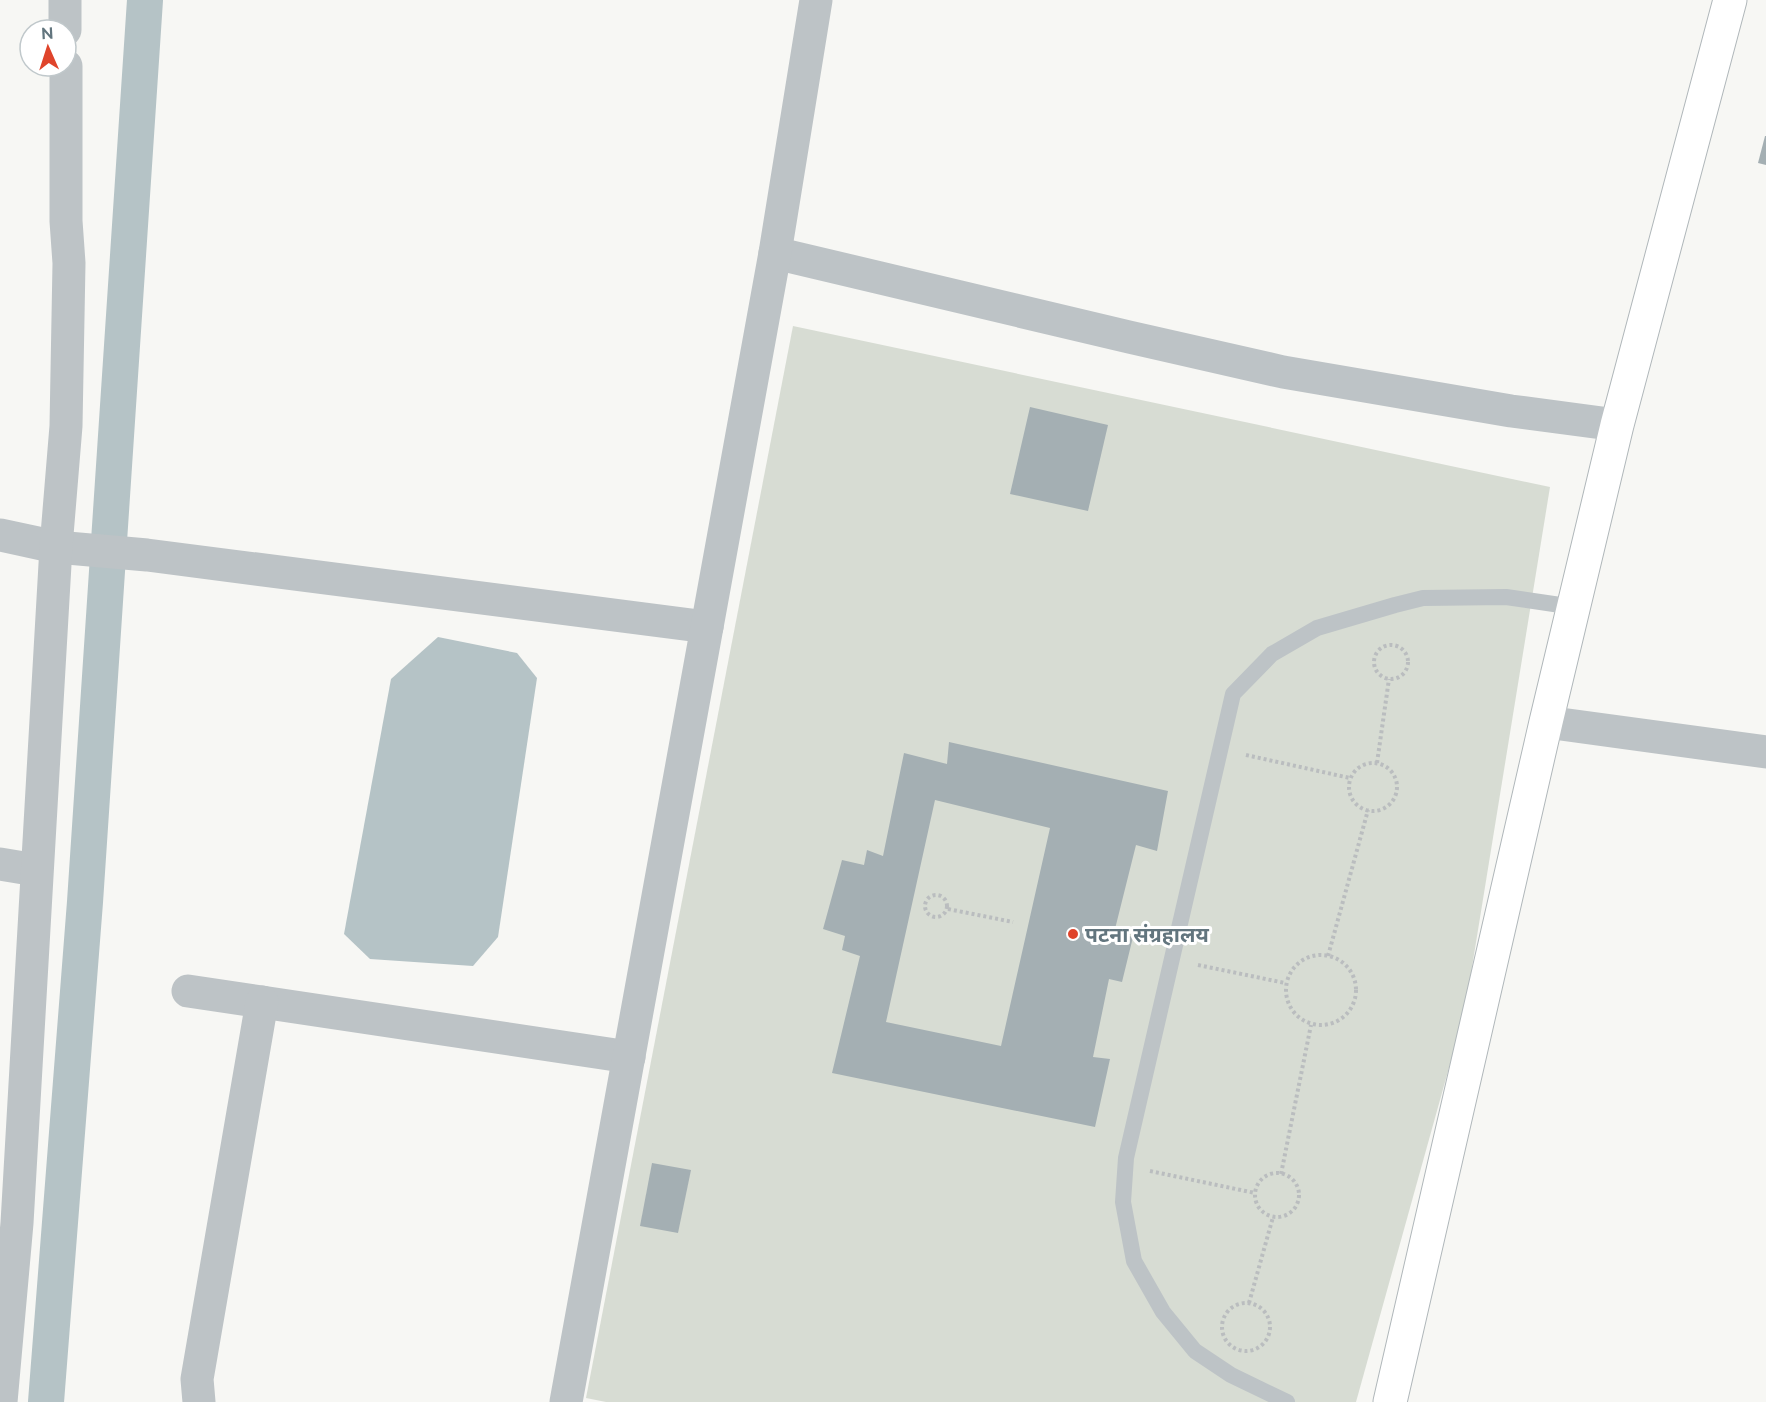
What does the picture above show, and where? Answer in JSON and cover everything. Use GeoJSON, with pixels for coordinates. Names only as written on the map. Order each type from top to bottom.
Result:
{"type":"FeatureCollection","features":[{"type":"Feature","properties":{"kind":"street"},"geometry":{"type":"LineString","coordinates":[[65,0],[65,18]]}},
{"type":"Feature","properties":{"kind":"street"},"geometry":{"type":"LineString","coordinates":[[566,1402],[775,253],[816,0]]}},
{"type":"Feature","properties":{"kind":"street"},"geometry":{"type":"LineString","coordinates":[[1390,1402],[1546,722],[1617,425],[1730,0]]}},
{"type":"Feature","properties":{"kind":"street"},"geometry":{"type":"LineString","coordinates":[[1,1402],[17,1223],[36,870],[68,548],[66,426],[69,263],[66,221],[66,78]]}},
{"type":"Feature","properties":{"kind":"street"},"geometry":{"type":"LineString","coordinates":[[775,253],[1283,372],[1511,411],[1617,425]]}},
{"type":"Feature","properties":{"kind":"street"},"geometry":{"type":"LineString","coordinates":[[0,535],[68,548],[147,555],[707,627]]}},
{"type":"Feature","properties":{"kind":"street"},"geometry":{"type":"LineString","coordinates":[[1546,722],[1766,752]]}},
{"type":"Feature","properties":{"kind":"street"},"geometry":{"type":"LineString","coordinates":[[0,864],[36,870]]}},
{"type":"Feature","properties":{"kind":"street"},"geometry":{"type":"LineString","coordinates":[[188,991],[629,1057]]}},
{"type":"Feature","properties":{"kind":"street"},"geometry":{"type":"LineString","coordinates":[[199,1402],[197,1379],[262,1002]]}},
{"type":"Feature","properties":{"kind":"lane"},"geometry":{"type":"LineString","coordinates":[[1287,1402],[1231,1374],[1195,1351],[1163,1312],[1134,1261],[1123,1202],[1125,1166],[1233,694],[1272,654],[1317,628],[1424,598],[1506,597],[1574,607]]}},
{"type":"Feature","properties":{"kind":"path"},"geometry":{"type":"LineString","coordinates":[[1396,645],[1406,654],[1408,663],[1402,674],[1389,678],[1379,674],[1374,660],[1382,647],[1396,645]]}},
{"type":"Feature","properties":{"kind":"path"},"geometry":{"type":"LineString","coordinates":[[1377,763],[1389,678]]}},
{"type":"Feature","properties":{"kind":"path"},"geometry":{"type":"LineString","coordinates":[[1220,749],[1350,778]]}},
{"type":"Feature","properties":{"kind":"path"},"geometry":{"type":"LineString","coordinates":[[1377,763],[1390,770],[1397,783],[1397,790],[1390,804],[1384,808],[1368,810],[1354,802],[1348,787],[1350,778],[1361,766],[1377,763]]}},
{"type":"Feature","properties":{"kind":"path"},"geometry":{"type":"LineString","coordinates":[[1328,956],[1368,810]]}},
{"type":"Feature","properties":{"kind":"path"},"geometry":{"type":"LineString","coordinates":[[938,894],[945,898],[948,909],[937,917],[927,912],[925,906],[927,898],[938,894]]}},
{"type":"Feature","properties":{"kind":"path"},"geometry":{"type":"LineString","coordinates":[[948,909],[1013,922]]}},
{"type":"Feature","properties":{"kind":"path"},"geometry":{"type":"LineString","coordinates":[[1328,956],[1342,962],[1353,974],[1356,981],[1356,997],[1350,1012],[1337,1022],[1322,1026],[1311,1025],[1291,1009],[1285,992],[1285,983],[1294,967],[1301,961],[1310,957],[1328,956]]}},
{"type":"Feature","properties":{"kind":"path"},"geometry":{"type":"LineString","coordinates":[[1172,959],[1285,983]]}},
{"type":"Feature","properties":{"kind":"path"},"geometry":{"type":"LineString","coordinates":[[1281,1174],[1311,1025]]}},
{"type":"Feature","properties":{"kind":"path"},"geometry":{"type":"LineString","coordinates":[[1125,1166],[1255,1193]]}},
{"type":"Feature","properties":{"kind":"path"},"geometry":{"type":"LineString","coordinates":[[1270,1174],[1281,1174],[1291,1178],[1296,1184],[1299,1197],[1293,1210],[1287,1215],[1273,1217],[1260,1210],[1256,1204],[1255,1193],[1258,1183],[1263,1178],[1270,1174]]}},
{"type":"Feature","properties":{"kind":"path"},"geometry":{"type":"LineString","coordinates":[[1249,1303],[1273,1217]]}},
{"type":"Feature","properties":{"kind":"path"},"geometry":{"type":"LineString","coordinates":[[1249,1303],[1263,1310],[1270,1324],[1270,1332],[1261,1346],[1254,1350],[1239,1351],[1226,1340],[1222,1333],[1222,1326],[1227,1311],[1233,1306],[1249,1303]]}},
{"type":"Feature","properties":{"kind":"shaded area"},"geometry":{"type":"Polygon","coordinates":[[[793,326],[1550,487],[1465,1010],[1356,1402],[606,1402],[586,1398],[793,326]]]}},
{"type":"Feature","properties":{"kind":"shaded area"},"geometry":{"type":"Polygon","coordinates":[[[438,637],[517,653],[537,678],[498,937],[473,966],[370,959],[344,934],[391,679],[438,637]]]}},
{"type":"Feature","properties":{"kind":"building"},"geometry":{"type":"Polygon","coordinates":[[[1766,136],[1766,165],[1758,163],[1766,136]]]}},
{"type":"Feature","properties":{"kind":"building"},"geometry":{"type":"Polygon","coordinates":[[[1030,407],[1108,425],[1088,511],[1010,494],[1030,407]]]}},
{"type":"Feature","properties":{"kind":"building","name":"पटना संग्रहालय"},"geometry":{"type":"Polygon","coordinates":[[[949,742],[1168,791],[1157,851],[1136,845],[1114,933],[1133,937],[1122,982],[1109,979],[1093,1057],[1110,1059],[1095,1127],[832,1073],[860,956],[842,950],[845,936],[823,929],[842,860],[864,865],[867,850],[883,856],[904,753],[947,764],[949,742]],[[935,800],[886,1022],[1001,1046],[1050,828],[935,800]]]}},
{"type":"Feature","properties":{"kind":"building"},"geometry":{"type":"Polygon","coordinates":[[[652,1163],[691,1170],[678,1233],[640,1226],[652,1163]]]}},
{"type":"Feature","properties":{"kind":"waterway"},"geometry":{"type":"LineString","coordinates":[[46,1402],[85,902],[145,0]]}},
{"type":"Feature","properties":{"kind":"place","name":"पटना संग्रहालय"},"geometry":{"type":"Point","coordinates":[1073,934]}}]}
